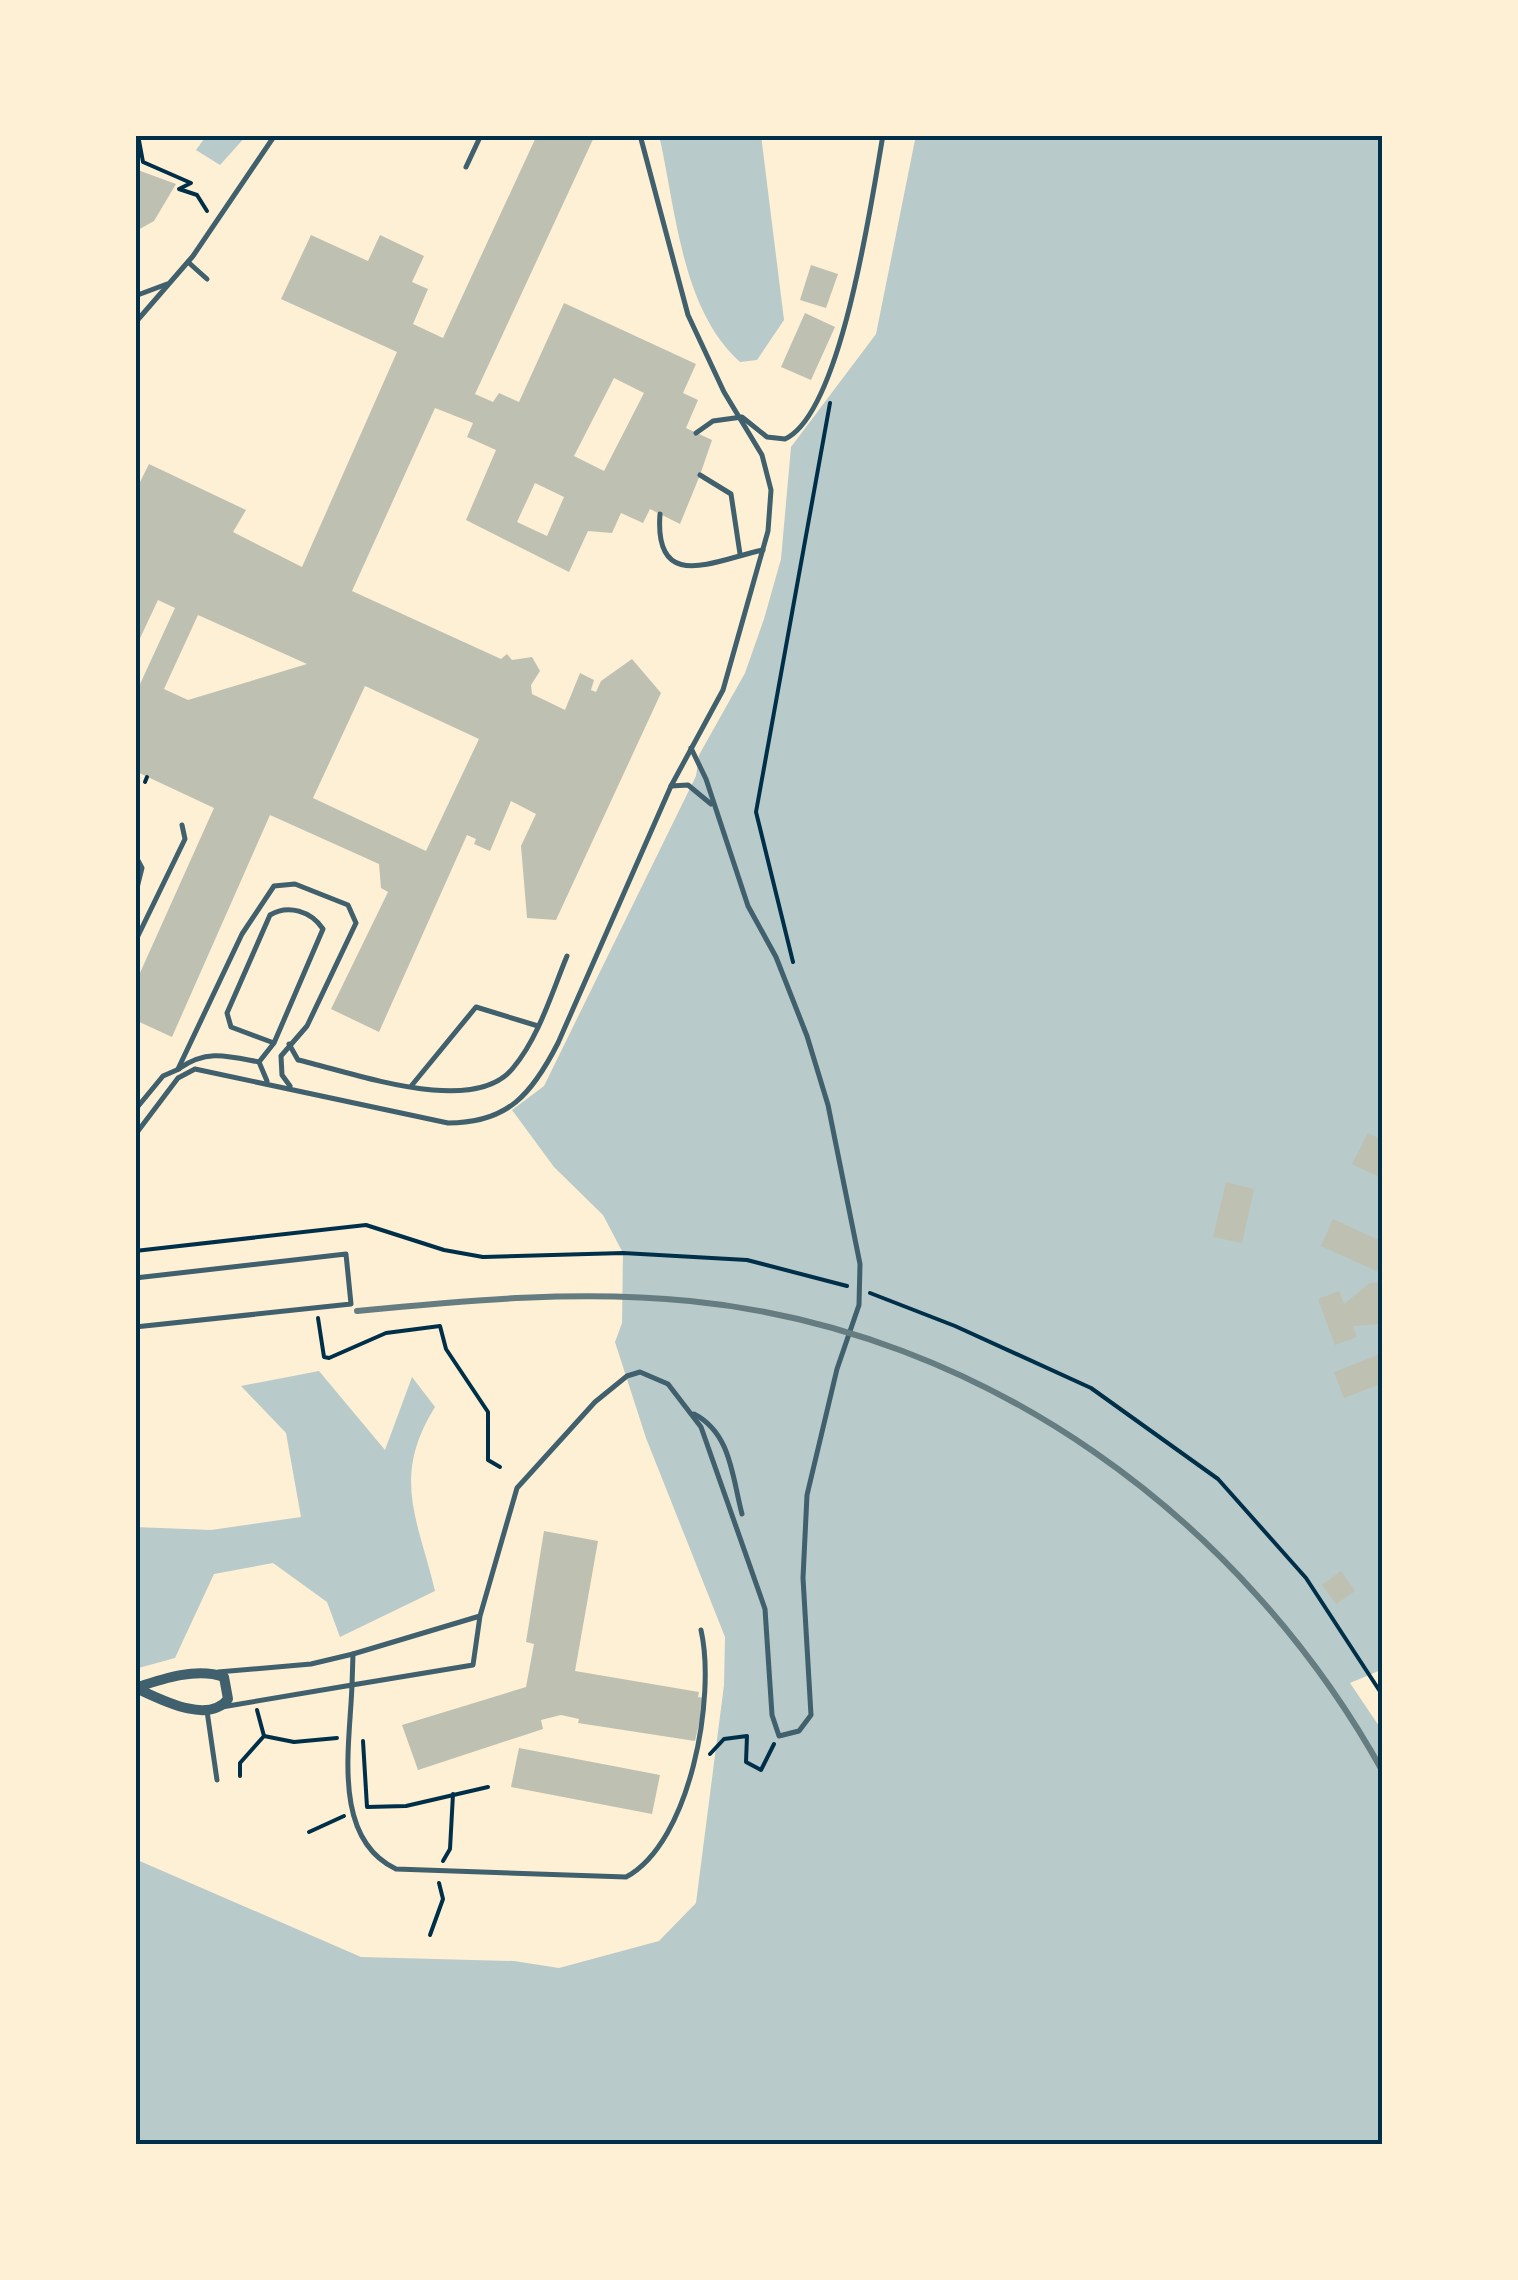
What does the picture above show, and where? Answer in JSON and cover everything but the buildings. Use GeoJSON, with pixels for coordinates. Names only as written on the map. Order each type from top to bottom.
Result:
{"type":"FeatureCollection","features":[{"type":"Feature","properties":{"kind":"street"},"geometry":{"type":"LineString","coordinates":[[211,1672],[224,1678],[228,1688],[222,1708],[207,1711],[167,1702],[136,1688],[164,1678],[211,1672]]}},
{"type":"Feature","properties":{"kind":"lane"},"geometry":{"type":"LineString","coordinates":[[135,323],[188,262],[275,135]]}},
{"type":"Feature","properties":{"kind":"lane"},"geometry":{"type":"LineString","coordinates":[[466,167],[480,135]]}},
{"type":"Feature","properties":{"kind":"lane"},"geometry":{"type":"LineString","coordinates":[[178,1070],[268,1083],[448,1123],[490,1119],[508,1109],[541,1076],[558,1043],[671,786],[734,660],[764,550],[771,490],[762,455],[724,392],[688,314],[640,135]]}},
{"type":"Feature","properties":{"kind":"lane"},"geometry":{"type":"LineString","coordinates":[[696,433],[712,421],[742,417],[767,437],[785,438],[809,417],[845,335],[883,135]]}},
{"type":"Feature","properties":{"kind":"lane"},"geometry":{"type":"LineString","coordinates":[[188,262],[208,279]]}},
{"type":"Feature","properties":{"kind":"lane"},"geometry":{"type":"LineString","coordinates":[[135,296],[170,283]]}},
{"type":"Feature","properties":{"kind":"lane"},"geometry":{"type":"LineString","coordinates":[[700,475],[730,494],[740,555]]}},
{"type":"Feature","properties":{"kind":"lane"},"geometry":{"type":"LineString","coordinates":[[660,514],[658,537],[663,552],[676,564],[700,568],[764,550]]}},
{"type":"Feature","properties":{"kind":"lane"},"geometry":{"type":"LineString","coordinates":[[222,1708],[472,1666],[480,1616],[516,1488],[595,1402],[627,1376],[640,1372],[668,1384],[701,1427],[765,1609],[772,1714],[779,1736],[798,1731],[811,1714],[803,1578],[807,1494],[837,1368],[859,1305],[860,1264],[828,1105],[807,1036],[776,957],[748,906],[706,779],[691,748]]}},
{"type":"Feature","properties":{"kind":"lane"},"geometry":{"type":"LineString","coordinates":[[671,786],[688,785],[712,804]]}},
{"type":"Feature","properties":{"kind":"lane"},"geometry":{"type":"LineString","coordinates":[[135,942],[185,838],[182,825]]}},
{"type":"Feature","properties":{"kind":"lane"},"geometry":{"type":"LineString","coordinates":[[135,854],[142,876],[135,896]]}},
{"type":"Feature","properties":{"kind":"lane"},"geometry":{"type":"LineString","coordinates":[[178,1070],[242,934],[274,886],[295,884],[348,905],[356,923],[307,1026],[281,1056],[282,1074],[291,1088]]}},
{"type":"Feature","properties":{"kind":"lane"},"geometry":{"type":"LineString","coordinates":[[259,1062],[274,1043],[323,929],[318,921],[295,909],[281,908],[270,915],[226,1013],[231,1028],[274,1043]]}},
{"type":"Feature","properties":{"kind":"lane"},"geometry":{"type":"LineString","coordinates":[[288,1044],[298,1060],[456,1094],[486,1088],[514,1068],[538,1026],[567,956]]}},
{"type":"Feature","properties":{"kind":"lane"},"geometry":{"type":"LineString","coordinates":[[412,1085],[476,1007],[538,1026]]}},
{"type":"Feature","properties":{"kind":"lane"},"geometry":{"type":"LineString","coordinates":[[135,1110],[163,1076],[197,1056],[211,1053],[259,1062]]}},
{"type":"Feature","properties":{"kind":"lane"},"geometry":{"type":"LineString","coordinates":[[259,1062],[268,1083]]}},
{"type":"Feature","properties":{"kind":"lane"},"geometry":{"type":"LineString","coordinates":[[135,1136],[178,1078],[194,1070]]}},
{"type":"Feature","properties":{"kind":"lane"},"geometry":{"type":"LineString","coordinates":[[135,1278],[346,1254],[350,1304],[135,1327]]}},
{"type":"Feature","properties":{"kind":"lane"},"geometry":{"type":"LineString","coordinates":[[691,1412],[709,1422],[723,1438],[742,1514]]}},
{"type":"Feature","properties":{"kind":"lane"},"geometry":{"type":"LineString","coordinates":[[211,1672],[311,1664],[480,1616]]}},
{"type":"Feature","properties":{"kind":"lane"},"geometry":{"type":"LineString","coordinates":[[354,1654],[350,1781],[354,1812],[366,1850],[396,1869],[626,1877],[641,1869],[661,1844],[695,1760],[704,1662],[700,1630]]}},
{"type":"Feature","properties":{"kind":"lane"},"geometry":{"type":"LineString","coordinates":[[207,1711],[217,1780]]}},
{"type":"Feature","properties":{"kind":"path"},"geometry":{"type":"LineString","coordinates":[[138,135],[143,162],[191,183],[180,189],[198,195],[214,224]]}},
{"type":"Feature","properties":{"kind":"path"},"geometry":{"type":"LineString","coordinates":[[794,968],[756,812],[832,388]]}},
{"type":"Feature","properties":{"kind":"path"},"geometry":{"type":"LineString","coordinates":[[135,1251],[366,1225],[444,1250],[483,1257],[668,1254],[746,1260],[852,1288]]}},
{"type":"Feature","properties":{"kind":"path"},"geometry":{"type":"LineString","coordinates":[[868,1292],[955,1326],[1090,1388],[1218,1479],[1257,1519],[1318,1594],[1383,1696]]}},
{"type":"Feature","properties":{"kind":"path"},"geometry":{"type":"LineString","coordinates":[[316,1308],[324,1357],[329,1358],[386,1333],[440,1326],[446,1349],[488,1412],[488,1460],[500,1467]]}},
{"type":"Feature","properties":{"kind":"path"},"geometry":{"type":"LineString","coordinates":[[240,1776],[240,1763],[264,1736]]}},
{"type":"Feature","properties":{"kind":"path"},"geometry":{"type":"LineString","coordinates":[[695,1760],[704,1759],[724,1739],[746,1736],[746,1762],[762,1770],[779,1736]]}},
{"type":"Feature","properties":{"kind":"path"},"geometry":{"type":"LineString","coordinates":[[310,1832],[367,1807]]}},
{"type":"Feature","properties":{"kind":"shaded area"},"geometry":{"type":"Polygon","coordinates":[[[207,135],[247,135],[220,165],[196,150],[207,135]]]}},
{"type":"Feature","properties":{"kind":"shaded area"},"geometry":{"type":"Polygon","coordinates":[[[659,135],[761,135],[784,320],[757,360],[740,362],[705,315],[684,256],[659,135]]]}},
{"type":"Feature","properties":{"kind":"shaded area"},"geometry":{"type":"Polygon","coordinates":[[[916,135],[1383,135],[1383,1669],[1350,1683],[1383,1732],[1383,2145],[135,2145],[135,1859],[361,1957],[514,1961],[559,1968],[659,1941],[696,1903],[724,1685],[725,1637],[646,1438],[615,1342],[622,1323],[623,1253],[603,1215],[554,1167],[512,1110],[544,1086],[696,776],[699,755],[745,673],[781,559],[791,447],[876,334],[916,135]]]}},
{"type":"Feature","properties":{"kind":"shaded area"},"geometry":{"type":"Polygon","coordinates":[[[319,1371],[385,1450],[412,1377],[435,1407],[422,1432],[411,1477],[416,1520],[435,1591],[340,1637],[327,1602],[273,1563],[214,1574],[175,1658],[135,1669],[135,1527],[211,1530],[301,1517],[286,1433],[241,1386],[319,1371]]]}},
{"type":"Feature","properties":{"kind":"railway"},"geometry":{"type":"LineString","coordinates":[[357,1311],[524,1298],[607,1296],[690,1301],[798,1319],[902,1351],[1001,1396],[1094,1452],[1179,1519],[1257,1595],[1325,1680],[1383,1772]]}}]}
